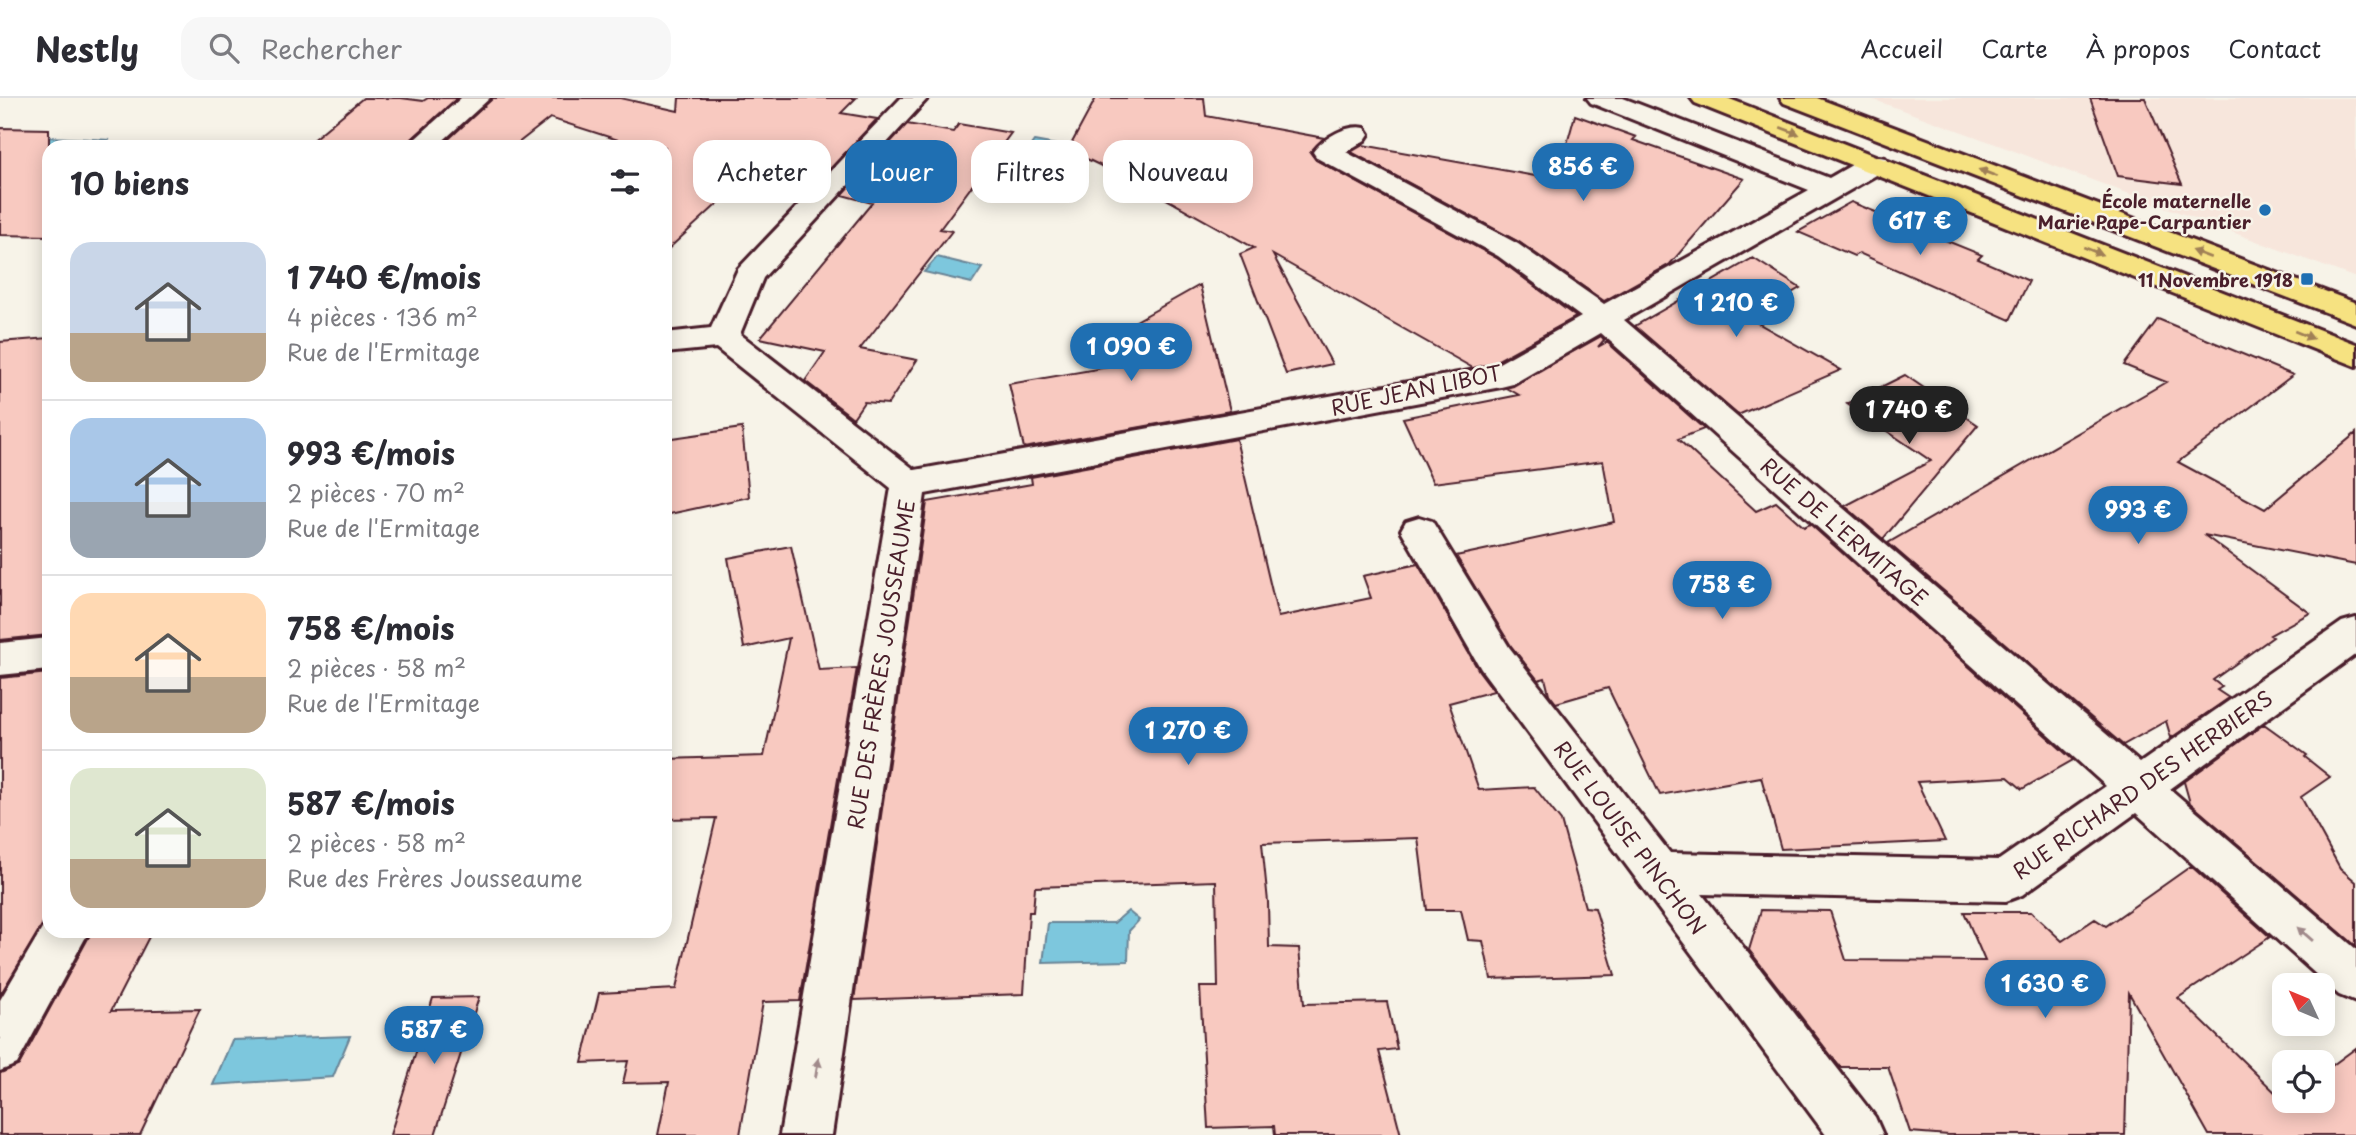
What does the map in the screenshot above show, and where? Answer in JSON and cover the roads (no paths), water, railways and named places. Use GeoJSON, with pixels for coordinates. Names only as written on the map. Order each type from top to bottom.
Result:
{"type":"FeatureCollection","features":[{"type":"Feature","properties":{"kind":"main road"},"geometry":{"type":"LineString","coordinates":[[1703,98],[2356,356]]}},
{"type":"Feature","properties":{"kind":"main road"},"geometry":{"type":"LineString","coordinates":[[1793,98],[2356,314]]}},
{"type":"Feature","properties":{"kind":"street"},"geometry":{"type":"LineString","coordinates":[[428,140],[477,98]]}},
{"type":"Feature","properties":{"kind":"street"},"geometry":{"type":"LineString","coordinates":[[672,342],[723,337],[749,275],[915,98]]}},
{"type":"Feature","properties":{"kind":"street"},"geometry":{"type":"LineString","coordinates":[[1600,98],[1832,189]]}},
{"type":"Feature","properties":{"kind":"street","name":"RUE DE L'ERMITAGE"},"geometry":{"type":"LineString","coordinates":[[1356,134],[1327,152],[1508,250],[1603,318],[2356,979]]}},
{"type":"Feature","properties":{"kind":"street","name":"RUE JEAN LIBOT"},"geometry":{"type":"LineString","coordinates":[[909,484],[1501,376],[1875,164]]}},
{"type":"Feature","properties":{"kind":"street","name":"RUE DES FRÈRES JOUSSEAUME"},"geometry":{"type":"LineString","coordinates":[[723,337],[909,484],[806,1135]]}},
{"type":"Feature","properties":{"kind":"street","name":"RUE LOUISE PINCHON"},"geometry":{"type":"LineString","coordinates":[[1419,530],[1495,658],[1857,1135]]}},
{"type":"Feature","properties":{"kind":"street","name":"RUE RICHARD DES HERBIERS"},"geometry":{"type":"LineString","coordinates":[[1658,873],[2006,881],[2138,788],[2348,651]]}},
{"type":"Feature","properties":{"kind":"street"},"geometry":{"type":"LineString","coordinates":[[0,659],[42,655]]}},
{"type":"Feature","properties":{"kind":"street"},"geometry":{"type":"LineString","coordinates":[[0,1047],[62,938]]}},
{"type":"Feature","properties":{"kind":"water"},"geometry":{"type":"Polygon","coordinates":[[[48,137],[108,140],[48,140],[48,137]]]}},
{"type":"Feature","properties":{"kind":"water"},"geometry":{"type":"Polygon","coordinates":[[[937,257],[982,268],[972,283],[924,272],[937,257]]]}},
{"type":"Feature","properties":{"kind":"water"},"geometry":{"type":"Polygon","coordinates":[[[1128,911],[1139,920],[1129,931],[1128,961],[1043,963],[1048,923],[1114,923],[1128,911]]]}},
{"type":"Feature","properties":{"kind":"water"},"geometry":{"type":"Polygon","coordinates":[[[350,1036],[333,1077],[213,1085],[232,1040],[350,1036]]]}},
{"type":"Feature","properties":{"kind":"place","name":"École maternelle Marie Pape-Carpantier"},"geometry":{"type":"Point","coordinates":[2265,210]}},
{"type":"Feature","properties":{"kind":"place","name":"11 Novembre 1918"},"geometry":{"type":"Point","coordinates":[2307,279]}}]}
